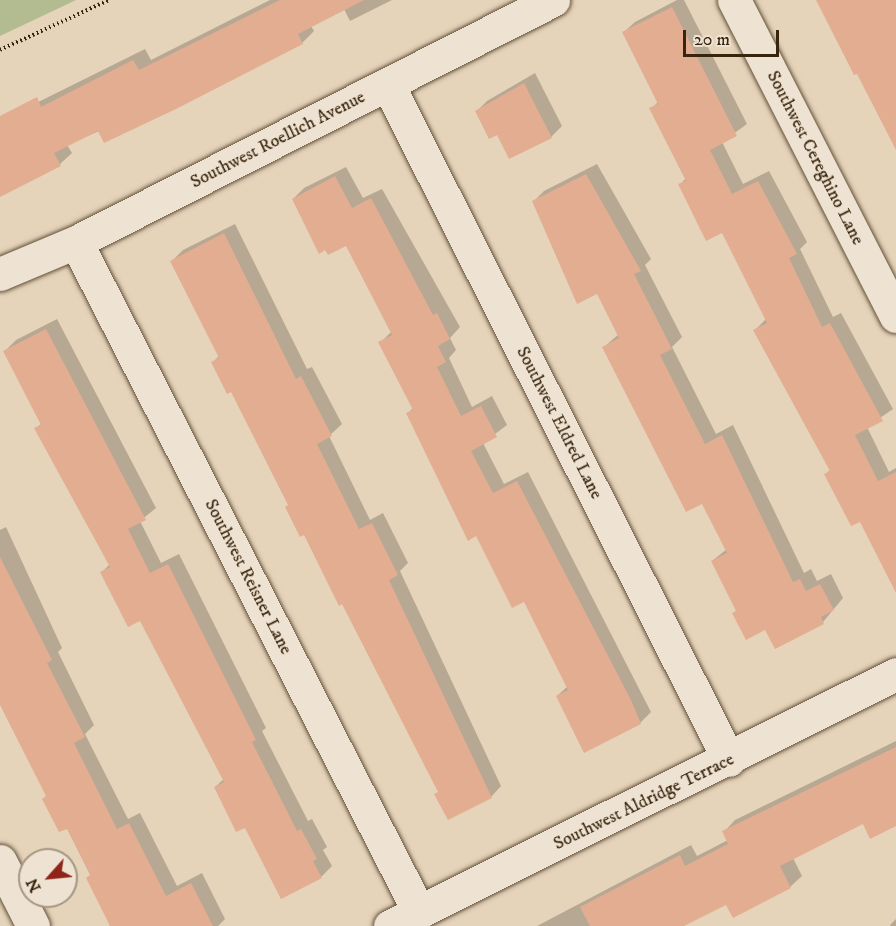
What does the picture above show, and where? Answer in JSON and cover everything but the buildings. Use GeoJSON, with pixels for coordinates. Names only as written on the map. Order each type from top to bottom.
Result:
{"type":"FeatureCollection","features":[{"type":"Feature","properties":{"kind":"street","name":"Southwest Roellich Avenue"},"geometry":{"type":"LineString","coordinates":[[0,274],[76,242],[553,0]]}},
{"type":"Feature","properties":{"kind":"street","name":"Southwest Cereghino Lane"},"geometry":{"type":"LineString","coordinates":[[734,0],[896,316]]}},
{"type":"Feature","properties":{"kind":"street","name":"Southwest Eldred Lane"},"geometry":{"type":"LineString","coordinates":[[388,85],[729,760]]}},
{"type":"Feature","properties":{"kind":"street","name":"Southwest Reisner Lane"},"geometry":{"type":"LineString","coordinates":[[76,242],[419,912]]}},
{"type":"Feature","properties":{"kind":"street","name":"Southwest Aldridge Terrace"},"geometry":{"type":"LineString","coordinates":[[390,926],[729,760],[896,674]]}},
{"type":"Feature","properties":{"kind":"street"},"geometry":{"type":"LineString","coordinates":[[0,861],[33,926]]}},
{"type":"Feature","properties":{"kind":"path"},"geometry":{"type":"LineString","coordinates":[[0,50],[109,0]]}},
{"type":"Feature","properties":{"kind":"green space"},"geometry":{"type":"Polygon","coordinates":[[[0,0],[76,0],[0,36],[0,0]]]}}]}
